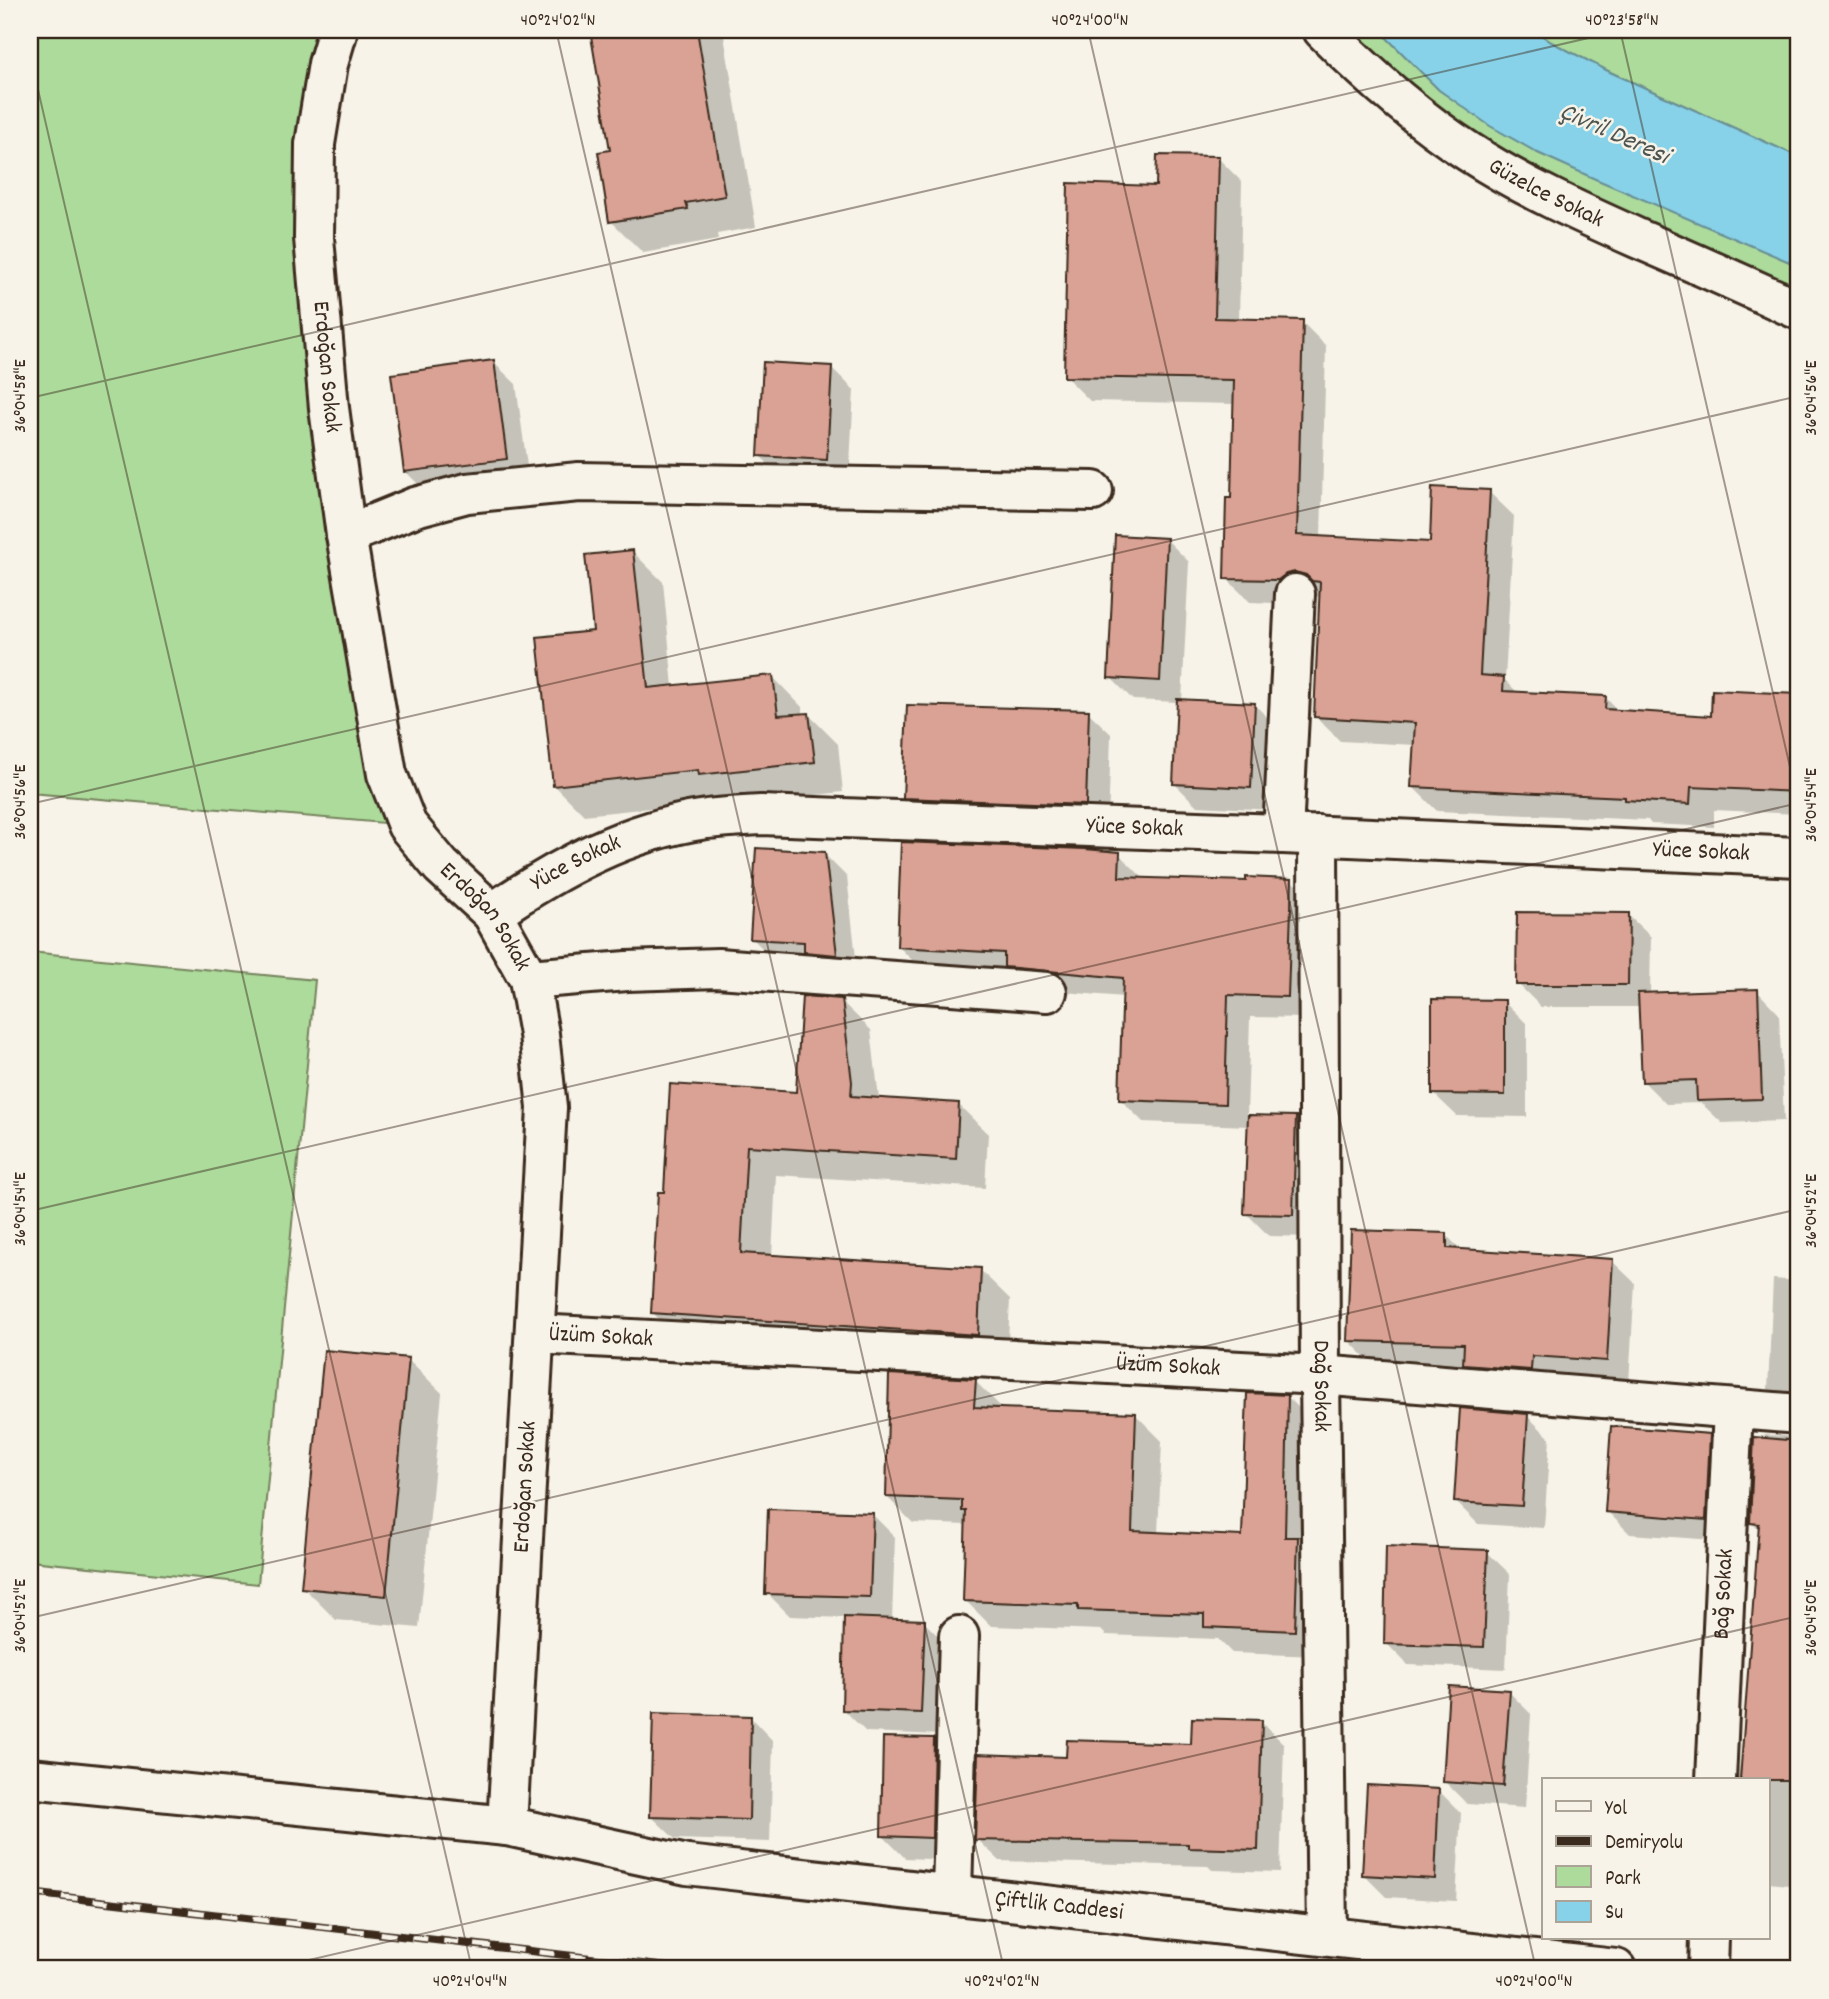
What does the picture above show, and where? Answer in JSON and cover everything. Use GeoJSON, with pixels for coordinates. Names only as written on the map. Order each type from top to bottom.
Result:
{"type":"FeatureCollection","features":[{"type":"Feature","properties":{"kind":"street","name":"Erdoğan Sokak"},"geometry":{"type":"LineString","coordinates":[[338,30],[328,64],[315,144],[314,238],[328,408],[346,536],[387,774],[407,825],[441,866],[492,913],[528,979],[539,1034],[547,1108],[507,1826]]}},
{"type":"Feature","properties":{"kind":"street","name":"Güzelce Sokak"},"geometry":{"type":"LineString","coordinates":[[1323,30],[1418,116],[1515,179],[1578,211],[1799,310]]}},
{"type":"Feature","properties":{"kind":"street"},"geometry":{"type":"LineString","coordinates":[[346,536],[415,507],[467,494],[579,481],[1093,491]]}},
{"type":"Feature","properties":{"kind":"street","name":"Dağ Sokak"},"geometry":{"type":"LineString","coordinates":[[1295,594],[1320,1375],[1327,1937]]}},
{"type":"Feature","properties":{"kind":"street","name":"Yüce Sokak"},"geometry":{"type":"LineString","coordinates":[[492,913],[534,884],[579,859],[622,841],[706,819],[761,814],[1301,834],[1799,857]]}},
{"type":"Feature","properties":{"kind":"street"},"geometry":{"type":"LineString","coordinates":[[528,979],[627,971],[718,968],[1047,992]]}},
{"type":"Feature","properties":{"kind":"street","name":"Üzüm Sokak"},"geometry":{"type":"LineString","coordinates":[[535,1334],[1320,1375],[1799,1414]]}},
{"type":"Feature","properties":{"kind":"street","name":"Bağ Sokak"},"geometry":{"type":"LineString","coordinates":[[1716,1778],[1733,1409]]}},
{"type":"Feature","properties":{"kind":"street"},"geometry":{"type":"LineString","coordinates":[[952,1894],[959,1636]]}},
{"type":"Feature","properties":{"kind":"street","name":"Çiftlik Caddesi"},"geometry":{"type":"LineString","coordinates":[[30,1778],[507,1826],[687,1865],[1616,1969]]}},
{"type":"Feature","properties":{"kind":"street"},"geometry":{"type":"LineString","coordinates":[[1708,1969],[1709,1940]]}},
{"type":"Feature","properties":{"kind":"green space"},"geometry":{"type":"Polygon","coordinates":[[[30,30],[338,30],[314,238],[407,825],[30,793],[30,30]]]}},
{"type":"Feature","properties":{"kind":"green space"},"geometry":{"type":"Polygon","coordinates":[[[1323,30],[1379,30],[1439,90],[1538,153],[1799,266],[1799,310],[1578,211],[1323,30]]]}},
{"type":"Feature","properties":{"kind":"green space"},"geometry":{"type":"Polygon","coordinates":[[[1534,30],[1799,30],[1799,157],[1612,73],[1551,42],[1534,30]]]}},
{"type":"Feature","properties":{"kind":"green space"},"geometry":{"type":"Polygon","coordinates":[[[30,952],[315,980],[258,1584],[30,1561],[30,952]]]}},
{"type":"Feature","properties":{"kind":"water","name":"Çivril Deresi"},"geometry":{"type":"Polygon","coordinates":[[[1379,30],[1534,30],[1551,42],[1612,73],[1799,157],[1799,266],[1538,153],[1490,126],[1439,90],[1379,30]]]}},
{"type":"Feature","properties":{"kind":"building"},"geometry":{"type":"Polygon","coordinates":[[[590,30],[697,30],[725,196],[686,203],[688,209],[609,222],[598,152],[610,150],[590,30]]]}},
{"type":"Feature","properties":{"kind":"building"},"geometry":{"type":"Polygon","coordinates":[[[1157,155],[1219,156],[1215,318],[1303,320],[1297,535],[1430,542],[1432,487],[1490,490],[1480,675],[1504,677],[1503,691],[1606,696],[1605,709],[1711,716],[1712,690],[1799,694],[1799,792],[1691,787],[1690,804],[1625,800],[1625,797],[1411,787],[1415,723],[1314,717],[1320,582],[1295,572],[1278,580],[1224,579],[1226,498],[1231,498],[1234,380],[1064,377],[1068,183],[1156,186],[1157,155]]]}},
{"type":"Feature","properties":{"kind":"building"},"geometry":{"type":"Polygon","coordinates":[[[494,360],[507,459],[404,472],[391,374],[494,360]]]}},
{"type":"Feature","properties":{"kind":"building"},"geometry":{"type":"Polygon","coordinates":[[[763,362],[832,366],[827,460],[758,456],[763,362]]]}},
{"type":"Feature","properties":{"kind":"building"},"geometry":{"type":"Polygon","coordinates":[[[1115,535],[1167,538],[1160,681],[1108,678],[1115,535]]]}},
{"type":"Feature","properties":{"kind":"building"},"geometry":{"type":"Polygon","coordinates":[[[633,550],[648,688],[773,675],[778,715],[809,713],[815,762],[699,775],[698,770],[553,786],[537,637],[593,631],[585,555],[633,550]]]}},
{"type":"Feature","properties":{"kind":"building"},"geometry":{"type":"Polygon","coordinates":[[[1177,699],[1255,703],[1251,788],[1173,784],[1177,699]]]}},
{"type":"Feature","properties":{"kind":"building"},"geometry":{"type":"Polygon","coordinates":[[[907,705],[1089,710],[1086,805],[903,798],[907,705]]]}},
{"type":"Feature","properties":{"kind":"building"},"geometry":{"type":"Polygon","coordinates":[[[901,842],[1120,852],[1119,877],[1246,881],[1246,877],[1292,879],[1288,997],[1228,995],[1225,1104],[1119,1100],[1123,978],[1004,967],[1004,953],[897,947],[901,842]]]}},
{"type":"Feature","properties":{"kind":"building"},"geometry":{"type":"Polygon","coordinates":[[[756,848],[825,852],[837,955],[804,952],[804,942],[750,939],[756,848]]]}},
{"type":"Feature","properties":{"kind":"building"},"geometry":{"type":"Polygon","coordinates":[[[1517,912],[1629,913],[1628,985],[1516,985],[1517,912]]]}},
{"type":"Feature","properties":{"kind":"building"},"geometry":{"type":"Polygon","coordinates":[[[1758,989],[1762,1099],[1697,1101],[1696,1080],[1642,1082],[1638,993],[1758,989]]]}},
{"type":"Feature","properties":{"kind":"building"},"geometry":{"type":"Polygon","coordinates":[[[802,996],[842,999],[852,1082],[851,1096],[959,1103],[956,1159],[747,1146],[741,1253],[981,1268],[978,1335],[651,1313],[658,1192],[664,1192],[670,1084],[796,1092],[802,996]]]}},
{"type":"Feature","properties":{"kind":"building"},"geometry":{"type":"Polygon","coordinates":[[[1432,999],[1505,1000],[1505,1095],[1432,1094],[1432,999]]]}},
{"type":"Feature","properties":{"kind":"building"},"geometry":{"type":"Polygon","coordinates":[[[1248,1115],[1296,1116],[1293,1215],[1244,1214],[1248,1115]]]}},
{"type":"Feature","properties":{"kind":"building"},"geometry":{"type":"Polygon","coordinates":[[[1351,1230],[1447,1233],[1447,1248],[1613,1259],[1607,1361],[1532,1356],[1531,1370],[1463,1365],[1464,1344],[1347,1341],[1351,1230]]]}},
{"type":"Feature","properties":{"kind":"building"},"geometry":{"type":"Polygon","coordinates":[[[324,1350],[409,1358],[386,1596],[301,1588],[324,1350]]]}},
{"type":"Feature","properties":{"kind":"building"},"geometry":{"type":"Polygon","coordinates":[[[889,1374],[976,1379],[974,1407],[1136,1413],[1132,1531],[1242,1536],[1247,1393],[1288,1395],[1285,1537],[1298,1537],[1295,1631],[1204,1627],[1204,1614],[1078,1610],[1078,1605],[963,1601],[966,1511],[962,1511],[962,1500],[886,1497],[889,1374]]]}},
{"type":"Feature","properties":{"kind":"building"},"geometry":{"type":"Polygon","coordinates":[[[1460,1408],[1528,1414],[1522,1506],[1454,1502],[1460,1408]]]}},
{"type":"Feature","properties":{"kind":"building"},"geometry":{"type":"Polygon","coordinates":[[[1611,1426],[1710,1434],[1706,1520],[1605,1512],[1611,1426]]]}},
{"type":"Feature","properties":{"kind":"building"},"geometry":{"type":"Polygon","coordinates":[[[1754,1437],[1799,1441],[1799,1780],[1740,1778],[1759,1524],[1750,1523],[1754,1437]]]}},
{"type":"Feature","properties":{"kind":"building"},"geometry":{"type":"Polygon","coordinates":[[[768,1509],[873,1513],[870,1597],[765,1594],[768,1509]]]}},
{"type":"Feature","properties":{"kind":"building"},"geometry":{"type":"Polygon","coordinates":[[[1386,1546],[1488,1550],[1484,1647],[1384,1644],[1386,1546]]]}},
{"type":"Feature","properties":{"kind":"building"},"geometry":{"type":"Polygon","coordinates":[[[844,1617],[925,1620],[921,1713],[842,1710],[844,1617]]]}},
{"type":"Feature","properties":{"kind":"building"},"geometry":{"type":"Polygon","coordinates":[[[1449,1686],[1510,1690],[1503,1786],[1443,1782],[1449,1686]]]}},
{"type":"Feature","properties":{"kind":"building"},"geometry":{"type":"Polygon","coordinates":[[[653,1713],[751,1716],[749,1820],[650,1817],[653,1713]]]}},
{"type":"Feature","properties":{"kind":"building"},"geometry":{"type":"Polygon","coordinates":[[[1192,1718],[1262,1720],[1258,1850],[1188,1848],[1188,1844],[975,1840],[978,1754],[1066,1757],[1067,1740],[1191,1744],[1192,1718]]]}},
{"type":"Feature","properties":{"kind":"building"},"geometry":{"type":"Polygon","coordinates":[[[883,1737],[934,1738],[932,1838],[881,1836],[883,1737]]]}},
{"type":"Feature","properties":{"kind":"building"},"geometry":{"type":"Polygon","coordinates":[[[1367,1785],[1439,1789],[1435,1879],[1362,1875],[1367,1785]]]}},
{"type":"Feature","properties":{"kind":"railway"},"geometry":{"type":"LineString","coordinates":[[30,1893],[685,1969]]}}]}
